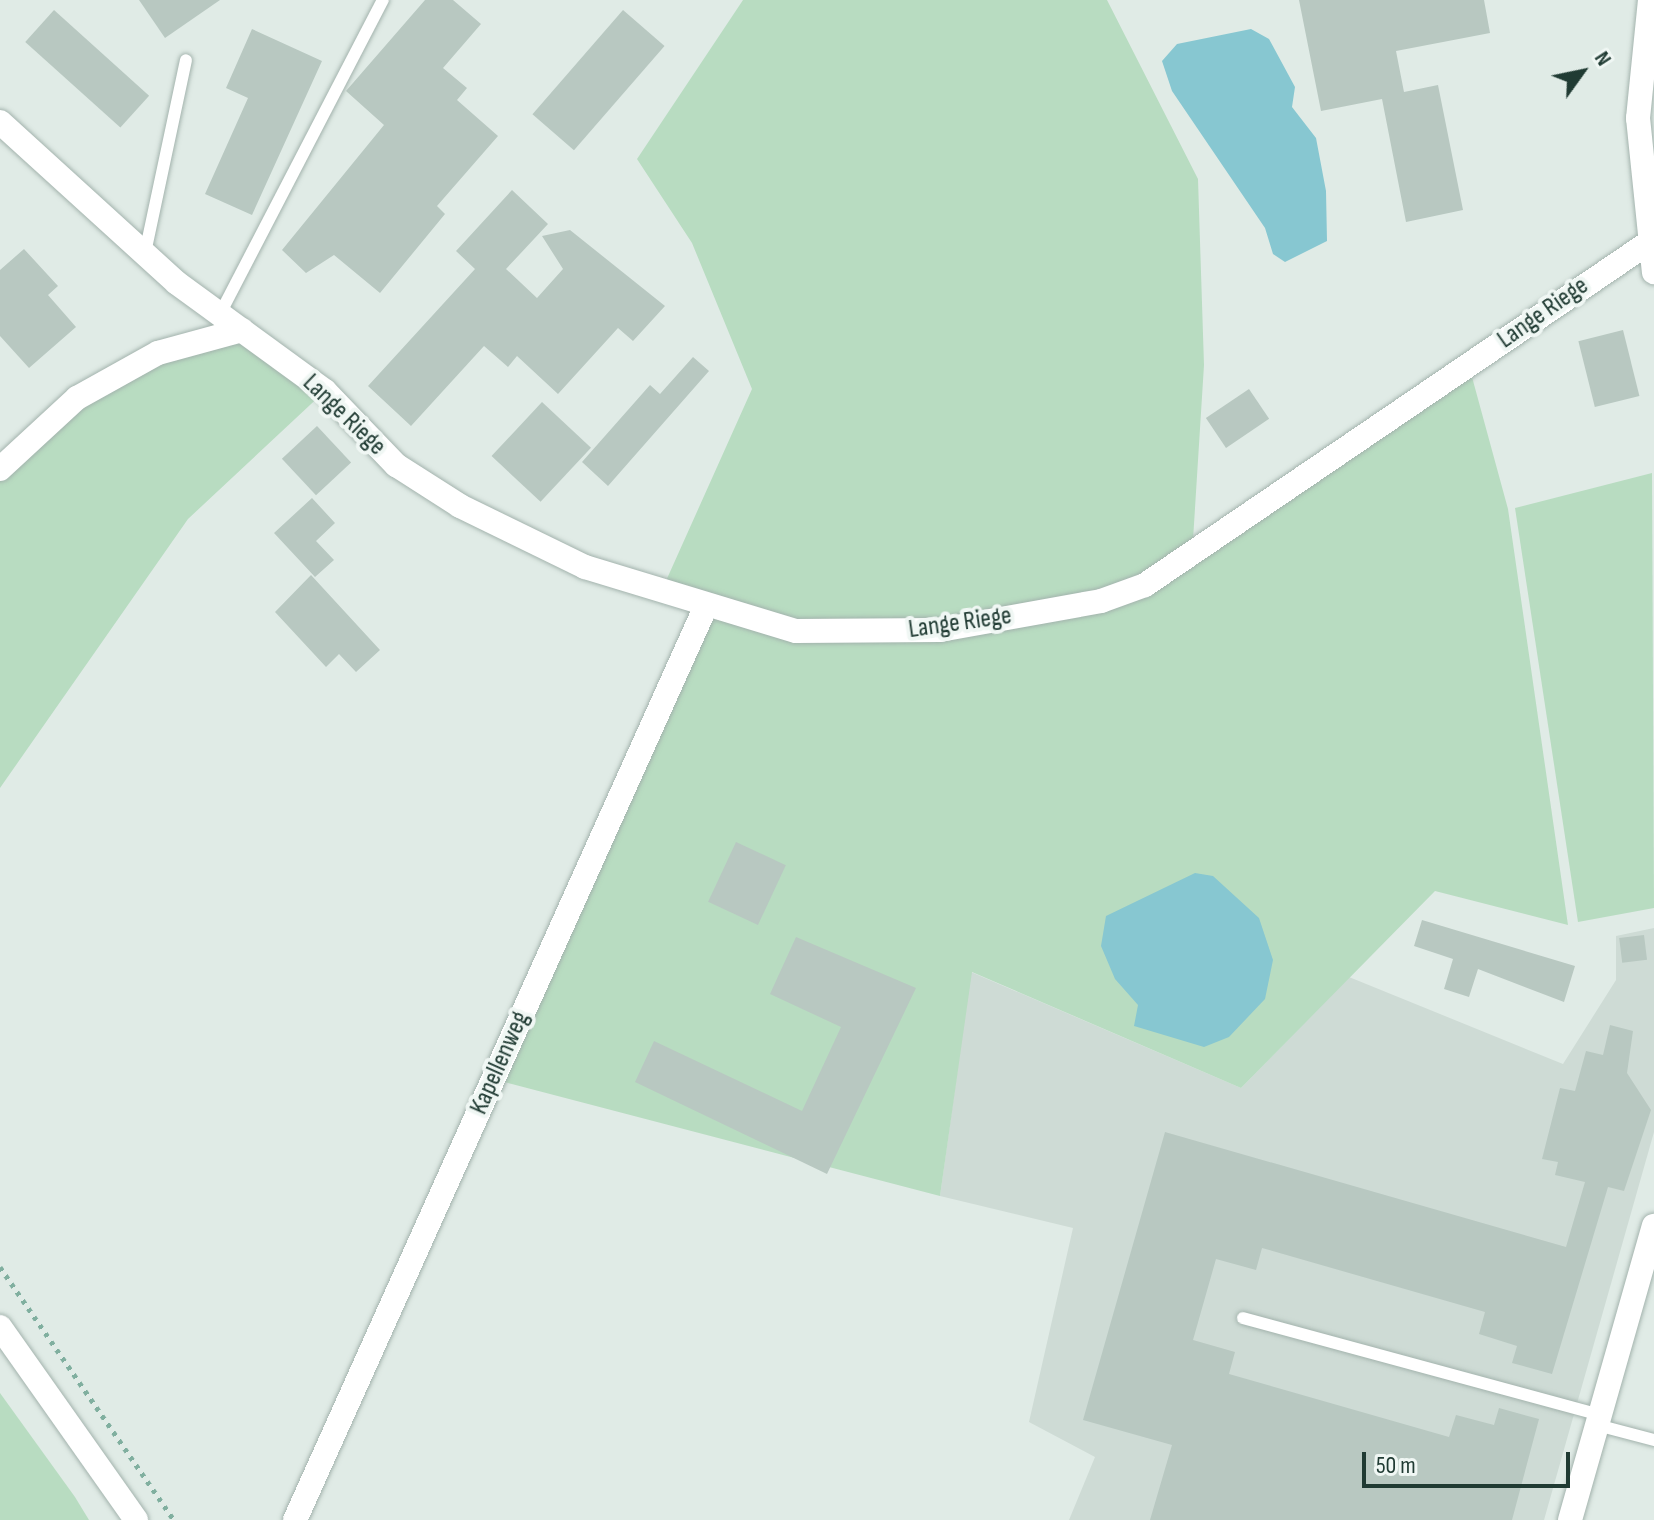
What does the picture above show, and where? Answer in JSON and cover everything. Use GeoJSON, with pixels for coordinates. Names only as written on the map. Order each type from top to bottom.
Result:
{"type":"FeatureCollection","features":[{"type":"Feature","properties":{"kind":"street"},"geometry":{"type":"LineString","coordinates":[[1650,0],[1638,118],[1654,272]]}},
{"type":"Feature","properties":{"kind":"street","name":"Lange Riege"},"geometry":{"type":"LineString","coordinates":[[0,122],[145,253],[220,314],[325,391],[396,465],[460,506],[585,567],[796,631],[873,633],[940,630],[1101,601],[1145,585],[1652,239]]}},
{"type":"Feature","properties":{"kind":"street"},"geometry":{"type":"LineString","coordinates":[[0,469],[77,398],[158,353],[242,330]]}},
{"type":"Feature","properties":{"kind":"street","name":"Kapellenweg"},"geometry":{"type":"LineString","coordinates":[[295,1520],[706,606]]}},
{"type":"Feature","properties":{"kind":"street"},"geometry":{"type":"LineString","coordinates":[[1570,1520],[1654,1226]]}},
{"type":"Feature","properties":{"kind":"street"},"geometry":{"type":"LineString","coordinates":[[0,1327],[136,1520]]}},
{"type":"Feature","properties":{"kind":"lane"},"geometry":{"type":"LineString","coordinates":[[220,314],[383,0]]}},
{"type":"Feature","properties":{"kind":"lane"},"geometry":{"type":"LineString","coordinates":[[145,253],[186,60]]}},
{"type":"Feature","properties":{"kind":"lane"},"geometry":{"type":"LineString","coordinates":[[1243,1318],[1598,1420],[1654,1440]]}},
{"type":"Feature","properties":{"kind":"path"},"geometry":{"type":"LineString","coordinates":[[0,1267],[174,1520]]}},
{"type":"Feature","properties":{"kind":"shaded area"},"geometry":{"type":"Polygon","coordinates":[[[1654,928],[1654,1132],[1544,1520],[1069,1520],[1095,1457],[1029,1422],[1073,1228],[940,1196],[971,972],[1241,1088],[1349,977],[1563,1064],[1616,980],[1616,936],[1654,928]]]}},
{"type":"Feature","properties":{"kind":"green space"},"geometry":{"type":"Polygon","coordinates":[[[743,0],[1107,0],[1198,179],[1204,365],[1192,556],[1469,366],[1508,509],[1568,925],[1435,891],[1241,1088],[972,972],[940,1196],[493,1079],[706,606],[661,592],[752,389],[692,243],[637,159],[743,0]]]}},
{"type":"Feature","properties":{"kind":"green space"},"geometry":{"type":"Polygon","coordinates":[[[242,330],[325,391],[188,519],[0,788],[0,469],[77,398],[242,330]]]}},
{"type":"Feature","properties":{"kind":"green space"},"geometry":{"type":"Polygon","coordinates":[[[1652,473],[1654,908],[1578,922],[1515,508],[1652,473]]]}},
{"type":"Feature","properties":{"kind":"green space"},"geometry":{"type":"Polygon","coordinates":[[[0,1393],[75,1497],[89,1520],[0,1520],[0,1393]]]}},
{"type":"Feature","properties":{"kind":"water"},"geometry":{"type":"Polygon","coordinates":[[[1251,29],[1269,39],[1295,87],[1292,107],[1316,138],[1326,191],[1327,241],[1285,262],[1273,254],[1265,228],[1172,91],[1162,61],[1177,44],[1251,29]]]}},
{"type":"Feature","properties":{"kind":"water"},"geometry":{"type":"Polygon","coordinates":[[[1195,873],[1213,876],[1259,918],[1273,960],[1265,999],[1229,1037],[1204,1047],[1134,1026],[1138,1005],[1115,979],[1101,946],[1106,916],[1195,873]]]}},
{"type":"Feature","properties":{"kind":"building"},"geometry":{"type":"Polygon","coordinates":[[[139,0],[220,0],[165,38],[139,0]]]}},
{"type":"Feature","properties":{"kind":"building"},"geometry":{"type":"Polygon","coordinates":[[[425,0],[453,0],[481,24],[443,68],[467,88],[457,100],[498,136],[437,206],[445,214],[380,293],[334,255],[306,273],[282,250],[384,125],[346,91],[425,0]]]}},
{"type":"Feature","properties":{"kind":"building"},"geometry":{"type":"Polygon","coordinates":[[[1299,0],[1484,0],[1490,33],[1396,51],[1404,92],[1438,85],[1463,210],[1406,222],[1382,99],[1321,111],[1299,0]]]}},
{"type":"Feature","properties":{"kind":"building"},"geometry":{"type":"Polygon","coordinates":[[[54,10],[149,96],[120,128],[25,42],[54,10]]]}},
{"type":"Feature","properties":{"kind":"building"},"geometry":{"type":"Polygon","coordinates":[[[623,10],[665,46],[574,150],[532,114],[623,10]]]}},
{"type":"Feature","properties":{"kind":"building"},"geometry":{"type":"Polygon","coordinates":[[[252,29],[322,61],[252,215],[205,194],[248,98],[226,88],[252,29]]]}},
{"type":"Feature","properties":{"kind":"building"},"geometry":{"type":"Polygon","coordinates":[[[512,190],[548,224],[506,269],[537,298],[563,269],[542,236],[570,230],[665,306],[633,341],[618,328],[558,394],[517,356],[508,367],[484,346],[411,426],[368,386],[475,269],[456,251],[512,190]]]}},
{"type":"Feature","properties":{"kind":"building"},"geometry":{"type":"Polygon","coordinates":[[[24,249],[58,286],[48,295],[76,327],[29,368],[0,336],[0,270],[24,249]]]}},
{"type":"Feature","properties":{"kind":"building"},"geometry":{"type":"Polygon","coordinates":[[[1623,330],[1639,396],[1595,407],[1578,341],[1623,330]]]}},
{"type":"Feature","properties":{"kind":"building"},"geometry":{"type":"Polygon","coordinates":[[[693,357],[709,371],[608,486],[582,462],[650,385],[660,394],[693,357]]]}},
{"type":"Feature","properties":{"kind":"building"},"geometry":{"type":"Polygon","coordinates":[[[1249,389],[1269,419],[1226,448],[1206,418],[1249,389]]]}},
{"type":"Feature","properties":{"kind":"building"},"geometry":{"type":"Polygon","coordinates":[[[542,402],[591,448],[541,502],[492,456],[542,402]]]}},
{"type":"Feature","properties":{"kind":"building"},"geometry":{"type":"Polygon","coordinates":[[[317,426],[351,463],[316,495],[282,459],[317,426]]]}},
{"type":"Feature","properties":{"kind":"building"},"geometry":{"type":"Polygon","coordinates":[[[312,498],[335,523],[316,541],[334,560],[315,577],[274,533],[312,498]]]}},
{"type":"Feature","properties":{"kind":"building"},"geometry":{"type":"Polygon","coordinates":[[[311,575],[380,650],[356,672],[339,654],[326,667],[275,612],[311,575]]]}},
{"type":"Feature","properties":{"kind":"building"},"geometry":{"type":"Polygon","coordinates":[[[736,842],[786,865],[758,925],[708,902],[736,842]]]}},
{"type":"Feature","properties":{"kind":"building"},"geometry":{"type":"Polygon","coordinates":[[[1422,920],[1575,966],[1564,1002],[1478,969],[1469,997],[1444,989],[1453,959],[1414,946],[1422,920]]]}},
{"type":"Feature","properties":{"kind":"building"},"geometry":{"type":"Polygon","coordinates":[[[1644,935],[1647,960],[1622,963],[1619,938],[1644,935]]]}},
{"type":"Feature","properties":{"kind":"building"},"geometry":{"type":"Polygon","coordinates":[[[796,937],[916,988],[827,1174],[635,1082],[654,1041],[802,1111],[841,1027],[770,994],[796,937]]]}},
{"type":"Feature","properties":{"kind":"building"},"geometry":{"type":"Polygon","coordinates":[[[1610,1025],[1633,1031],[1627,1073],[1651,1110],[1624,1191],[1608,1187],[1552,1374],[1512,1363],[1517,1346],[1479,1334],[1485,1312],[1262,1248],[1256,1270],[1216,1259],[1193,1340],[1235,1352],[1229,1374],[1449,1437],[1456,1415],[1494,1425],[1499,1408],[1539,1419],[1512,1520],[1150,1520],[1172,1445],[1083,1420],[1165,1132],[1566,1247],[1585,1182],[1555,1175],[1558,1162],[1542,1159],[1560,1088],[1575,1091],[1586,1051],[1603,1055],[1610,1025]]]}}]}
